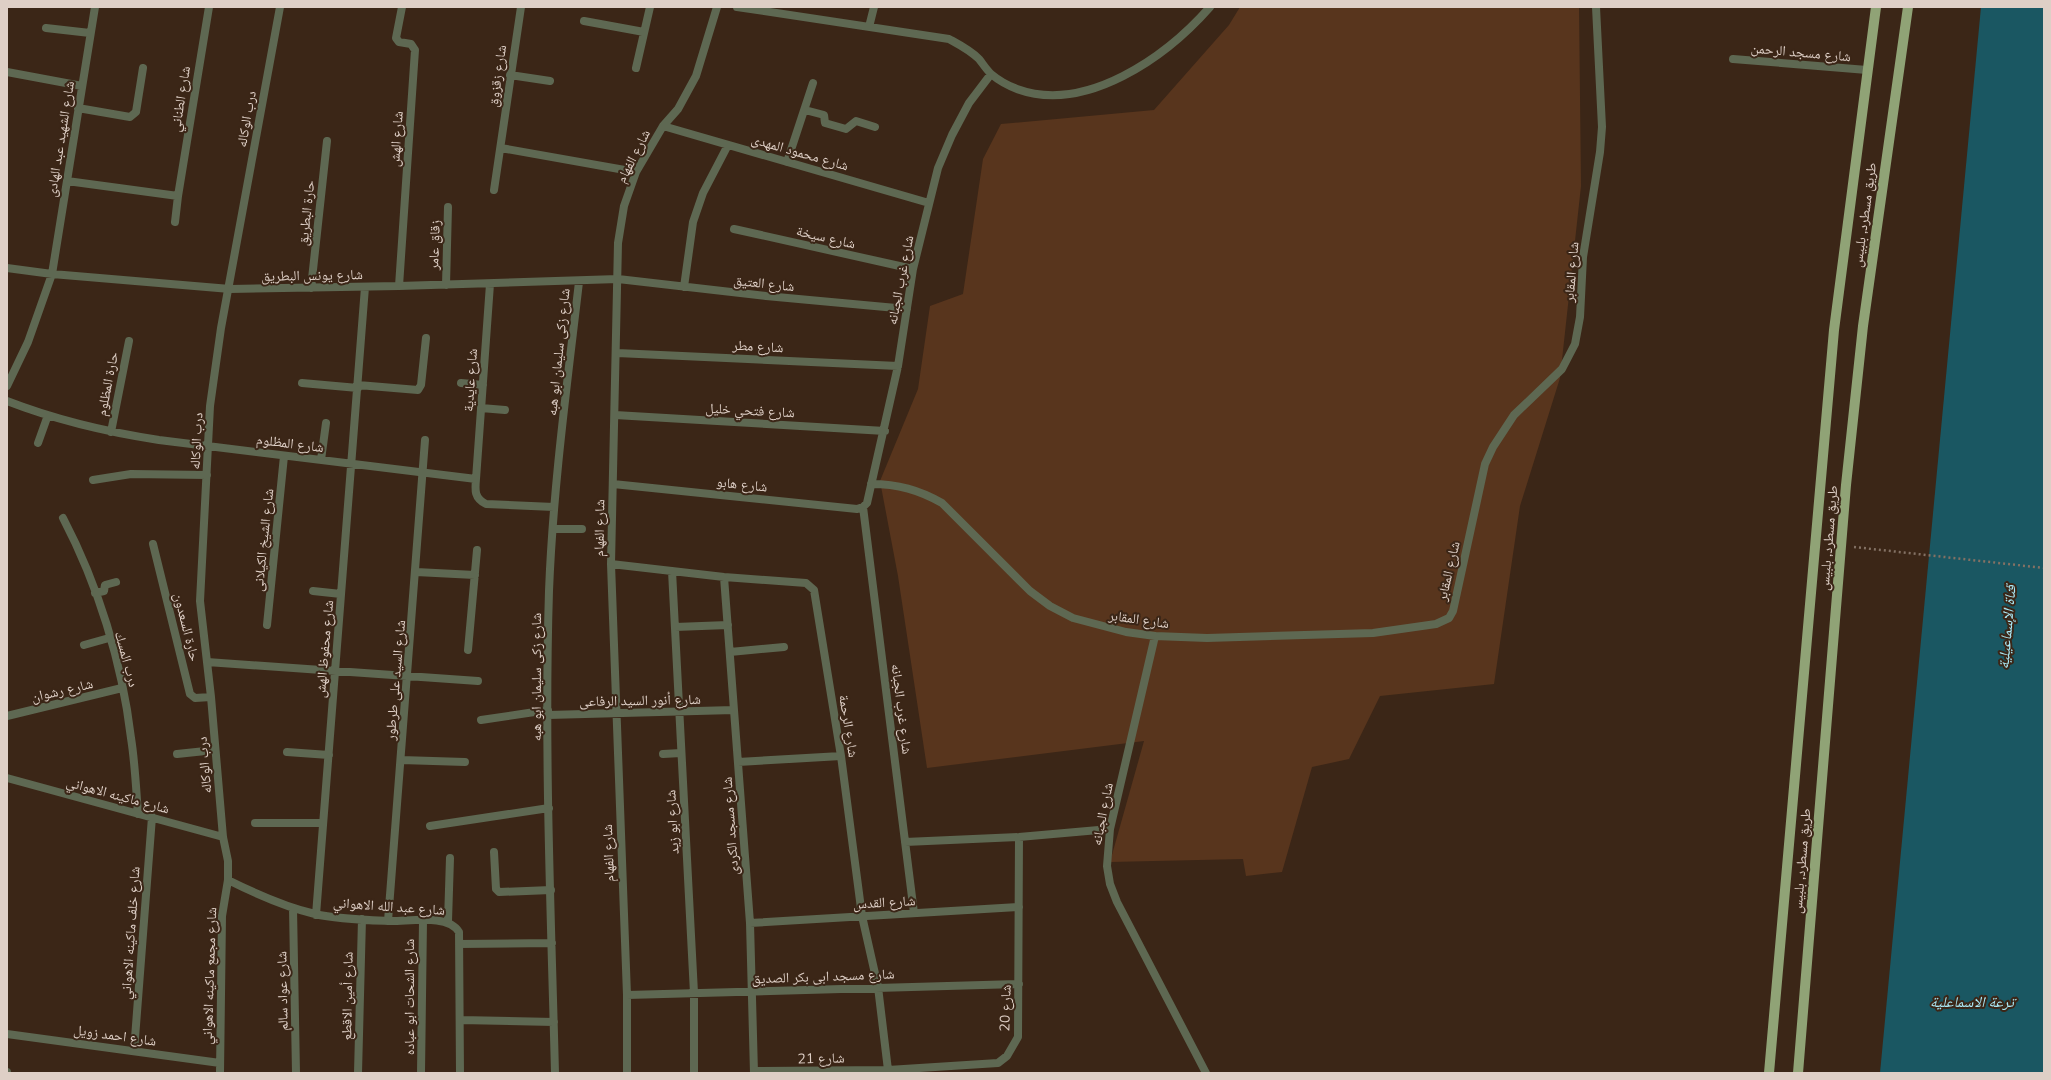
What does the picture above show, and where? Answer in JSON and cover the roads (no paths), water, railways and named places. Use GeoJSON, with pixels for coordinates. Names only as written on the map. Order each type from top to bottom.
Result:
{"type":"FeatureCollection","features":[{"type":"Feature","properties":{"kind":"main road","name":"طريق مسطرد, بلبيس"},"geometry":{"type":"LineString","coordinates":[[1769,1073],[1834,330],[1876,7]]}},
{"type":"Feature","properties":{"kind":"main road","name":"طريق مسطرد, بلبيس"},"geometry":{"type":"LineString","coordinates":[[1798,1073],[1841,547],[1863,326],[1908,7]]}},
{"type":"Feature","properties":{"kind":"street","name":"شارع الشهيد عبد الهادى"},"geometry":{"type":"LineString","coordinates":[[7,386],[28,342],[52,274],[95,7]]}},
{"type":"Feature","properties":{"kind":"street","name":"شارع الطناني"},"geometry":{"type":"LineString","coordinates":[[176,222],[178,196],[209,7]]}},
{"type":"Feature","properties":{"kind":"street","name":"درب الوكاله"},"geometry":{"type":"LineString","coordinates":[[228,880],[227,849],[223,836],[212,697],[200,601],[207,476],[214,367],[230,288],[280,7]]}},
{"type":"Feature","properties":{"kind":"street","name":"شارع الهش"},"geometry":{"type":"LineString","coordinates":[[399,286],[415,50],[411,44],[399,42],[396,38],[402,7]]}},
{"type":"Feature","properties":{"kind":"street","name":"شارع زقزوق"},"geometry":{"type":"LineString","coordinates":[[494,190],[521,7]]}},
{"type":"Feature","properties":{"kind":"street"},"geometry":{"type":"LineString","coordinates":[[636,68],[650,7]]}},
{"type":"Feature","properties":{"kind":"street","name":"شارع الفهام"},"geometry":{"type":"LineString","coordinates":[[628,1073],[627,995],[615,713],[611,564],[617,353],[618,243],[624,206],[636,172],[663,126],[678,109],[696,76],[717,7]]}},
{"type":"Feature","properties":{"kind":"street"},"geometry":{"type":"LineString","coordinates":[[737,7],[949,39],[965,48],[979,59],[991,74],[1016,89],[1045,96],[1074,94],[1102,86],[1150,60],[1192,27],[1210,7]]}},
{"type":"Feature","properties":{"kind":"street"},"geometry":{"type":"LineString","coordinates":[[869,27],[874,7]]}},
{"type":"Feature","properties":{"kind":"street","name":"شارع المقابر"},"geometry":{"type":"LineString","coordinates":[[872,484],[890,484],[908,487],[926,494],[942,503],[1030,591],[1056,609],[1073,618],[1097,626],[1155,636],[1208,638],[1373,633],[1436,624],[1449,618],[1453,611],[1485,464],[1493,447],[1514,415],[1562,369],[1575,344],[1580,317],[1583,257],[1600,152],[1602,127],[1596,7]]}},
{"type":"Feature","properties":{"kind":"street"},"geometry":{"type":"LineString","coordinates":[[584,21],[644,32]]}},
{"type":"Feature","properties":{"kind":"street"},"geometry":{"type":"LineString","coordinates":[[46,28],[90,33]]}},
{"type":"Feature","properties":{"kind":"street","name":"شارع مسجد الرحمن"},"geometry":{"type":"LineString","coordinates":[[1733,59],[1867,70]]}},
{"type":"Feature","properties":{"kind":"street"},"geometry":{"type":"LineString","coordinates":[[78,108],[130,116],[134,115],[136,112],[143,68]]}},
{"type":"Feature","properties":{"kind":"street"},"geometry":{"type":"LineString","coordinates":[[7,72],[82,86]]}},
{"type":"Feature","properties":{"kind":"street"},"geometry":{"type":"LineString","coordinates":[[510,74],[550,81]]}},
{"type":"Feature","properties":{"kind":"street","name":"شارع غرب الجبانه"},"geometry":{"type":"LineString","coordinates":[[914,913],[865,505],[872,484],[885,431],[898,366],[913,269],[938,168],[952,135],[970,103],[991,74]]}},
{"type":"Feature","properties":{"kind":"street"},"geometry":{"type":"LineString","coordinates":[[787,162],[813,83]]}},
{"type":"Feature","properties":{"kind":"street"},"geometry":{"type":"LineString","coordinates":[[805,110],[824,115],[825,123],[846,129],[856,121],[875,127]]}},
{"type":"Feature","properties":{"kind":"street","name":"شارع محمود المهدى"},"geometry":{"type":"LineString","coordinates":[[663,126],[930,203]]}},
{"type":"Feature","properties":{"kind":"street","name":"حارة البطريق"},"geometry":{"type":"LineString","coordinates":[[311,288],[327,141]]}},
{"type":"Feature","properties":{"kind":"street"},"geometry":{"type":"LineString","coordinates":[[684,288],[693,222],[702,192],[728,145]]}},
{"type":"Feature","properties":{"kind":"street"},"geometry":{"type":"LineString","coordinates":[[501,148],[636,172]]}},
{"type":"Feature","properties":{"kind":"street"},"geometry":{"type":"LineString","coordinates":[[67,181],[178,196]]}},
{"type":"Feature","properties":{"kind":"street","name":"زقاق عامر"},"geometry":{"type":"LineString","coordinates":[[446,285],[448,207]]}},
{"type":"Feature","properties":{"kind":"street","name":"شارع سيخة"},"geometry":{"type":"LineString","coordinates":[[734,230],[913,269]]}},
{"type":"Feature","properties":{"kind":"street","name":"شارع يونس البطريق"},"geometry":{"type":"LineString","coordinates":[[7,268],[52,274],[230,288],[365,287],[618,280]]}},
{"type":"Feature","properties":{"kind":"street","name":"شارع العتيق"},"geometry":{"type":"LineString","coordinates":[[618,280],[684,288],[907,308]]}},
{"type":"Feature","properties":{"kind":"street","name":"شارع زكى سليمان ابو هبه"},"geometry":{"type":"LineString","coordinates":[[555,1073],[549,808],[549,592],[554,508],[579,282]]}},
{"type":"Feature","properties":{"kind":"street","name":"شارع عايدية"},"geometry":{"type":"LineString","coordinates":[[476,478],[490,284]]}},
{"type":"Feature","properties":{"kind":"street","name":"شارع محفوظ الهش"},"geometry":{"type":"LineString","coordinates":[[316,915],[365,287]]}},
{"type":"Feature","properties":{"kind":"street"},"geometry":{"type":"LineString","coordinates":[[302,384],[418,390],[421,385],[426,338]]}},
{"type":"Feature","properties":{"kind":"street","name":"حارة المظلوم"},"geometry":{"type":"LineString","coordinates":[[111,432],[130,341]]}},
{"type":"Feature","properties":{"kind":"street","name":"شارع مطر"},"geometry":{"type":"LineString","coordinates":[[617,353],[898,366]]}},
{"type":"Feature","properties":{"kind":"street"},"geometry":{"type":"LineString","coordinates":[[461,383],[483,385]]}},
{"type":"Feature","properties":{"kind":"street","name":"شارع المظلوم"},"geometry":{"type":"LineString","coordinates":[[7,401],[48,415],[111,432],[159,440],[476,478]]}},
{"type":"Feature","properties":{"kind":"street"},"geometry":{"type":"LineString","coordinates":[[481,408],[505,410]]}},
{"type":"Feature","properties":{"kind":"street"},"geometry":{"type":"LineString","coordinates":[[38,443],[48,415]]}},
{"type":"Feature","properties":{"kind":"street","name":"شارع فتحي خليل"},"geometry":{"type":"LineString","coordinates":[[615,416],[885,431]]}},
{"type":"Feature","properties":{"kind":"street"},"geometry":{"type":"LineString","coordinates":[[321,460],[326,423]]}},
{"type":"Feature","properties":{"kind":"street","name":"شارع السيد على طرطور"},"geometry":{"type":"LineString","coordinates":[[388,922],[424,472],[425,440]]}},
{"type":"Feature","properties":{"kind":"street","name":"شارع الشيخ الكيلانى"},"geometry":{"type":"LineString","coordinates":[[267,625],[284,456]]}},
{"type":"Feature","properties":{"kind":"street"},"geometry":{"type":"LineString","coordinates":[[93,480],[131,474],[207,476]]}},
{"type":"Feature","properties":{"kind":"street"},"geometry":{"type":"LineString","coordinates":[[476,478],[475,493],[481,502],[486,504],[554,508]]}},
{"type":"Feature","properties":{"kind":"street","name":"شارع هابو"},"geometry":{"type":"LineString","coordinates":[[613,484],[856,509],[865,505]]}},
{"type":"Feature","properties":{"kind":"street","name":"درب المسك"},"geometry":{"type":"LineString","coordinates":[[63,518],[82,555],[109,638],[122,688],[131,737],[138,814]]}},
{"type":"Feature","properties":{"kind":"street"},"geometry":{"type":"LineString","coordinates":[[553,529],[582,529]]}},
{"type":"Feature","properties":{"kind":"street","name":"حارة السعدون"},"geometry":{"type":"LineString","coordinates":[[153,544],[190,694],[196,698],[212,697]]}},
{"type":"Feature","properties":{"kind":"street"},"geometry":{"type":"LineString","coordinates":[[468,650],[477,550]]}},
{"type":"Feature","properties":{"kind":"street","name":"شارع الرحمة"},"geometry":{"type":"LineString","coordinates":[[611,564],[724,577],[806,583],[814,590],[841,756],[862,916],[878,987],[888,1070]]}},
{"type":"Feature","properties":{"kind":"street","name":"شارع ابو زيد"},"geometry":{"type":"LineString","coordinates":[[672,571],[694,993],[694,1073]]}},
{"type":"Feature","properties":{"kind":"street"},"geometry":{"type":"LineString","coordinates":[[416,572],[475,575]]}},
{"type":"Feature","properties":{"kind":"street","name":"شارع مسجد الكردى"},"geometry":{"type":"LineString","coordinates":[[724,577],[750,923],[754,1072]]}},
{"type":"Feature","properties":{"kind":"street"},"geometry":{"type":"LineString","coordinates":[[95,593],[104,591],[105,585],[116,582]]}},
{"type":"Feature","properties":{"kind":"street"},"geometry":{"type":"LineString","coordinates":[[312,591],[341,594]]}},
{"type":"Feature","properties":{"kind":"street"},"geometry":{"type":"LineString","coordinates":[[675,627],[728,625]]}},
{"type":"Feature","properties":{"kind":"street","name":"شارع الجبانه"},"geometry":{"type":"LineString","coordinates":[[1155,636],[1110,828],[1107,866],[1110,884],[1117,902],[1206,1073]]}},
{"type":"Feature","properties":{"kind":"street"},"geometry":{"type":"LineString","coordinates":[[84,645],[109,638]]}},
{"type":"Feature","properties":{"kind":"street"},"geometry":{"type":"LineString","coordinates":[[730,652],[784,647]]}},
{"type":"Feature","properties":{"kind":"street"},"geometry":{"type":"LineString","coordinates":[[207,662],[478,681]]}},
{"type":"Feature","properties":{"kind":"street","name":"شارع رشوان"},"geometry":{"type":"LineString","coordinates":[[7,716],[122,688]]}},
{"type":"Feature","properties":{"kind":"street","name":"شارع أنور السيد الرفاعى"},"geometry":{"type":"LineString","coordinates":[[480,720],[548,713],[734,710]]}},
{"type":"Feature","properties":{"kind":"street"},"geometry":{"type":"LineString","coordinates":[[177,754],[215,750]]}},
{"type":"Feature","properties":{"kind":"street"},"geometry":{"type":"LineString","coordinates":[[287,752],[328,755]]}},
{"type":"Feature","properties":{"kind":"street"},"geometry":{"type":"LineString","coordinates":[[663,754],[681,753]]}},
{"type":"Feature","properties":{"kind":"street"},"geometry":{"type":"LineString","coordinates":[[738,762],[841,756]]}},
{"type":"Feature","properties":{"kind":"street"},"geometry":{"type":"LineString","coordinates":[[401,760],[465,762]]}},
{"type":"Feature","properties":{"kind":"street","name":"شارع ماكينه الاهواني"},"geometry":{"type":"LineString","coordinates":[[7,778],[223,836]]}},
{"type":"Feature","properties":{"kind":"street"},"geometry":{"type":"LineString","coordinates":[[430,826],[549,808]]}},
{"type":"Feature","properties":{"kind":"street","name":"شارع خلف ماكينه الاهواني"},"geometry":{"type":"LineString","coordinates":[[134,1051],[152,818]]}},
{"type":"Feature","properties":{"kind":"street"},"geometry":{"type":"LineString","coordinates":[[255,823],[323,823]]}},
{"type":"Feature","properties":{"kind":"street"},"geometry":{"type":"LineString","coordinates":[[905,842],[1019,837],[1110,828]]}},
{"type":"Feature","properties":{"kind":"street","name":"شارع 20"},"geometry":{"type":"LineString","coordinates":[[888,1070],[998,1062],[1007,1056],[1018,1037],[1019,837]]}},
{"type":"Feature","properties":{"kind":"street"},"geometry":{"type":"LineString","coordinates":[[494,852],[496,889],[499,892],[551,890]]}},
{"type":"Feature","properties":{"kind":"street"},"geometry":{"type":"LineString","coordinates":[[448,922],[450,858]]}},
{"type":"Feature","properties":{"kind":"street","name":"شارع عبد الله الاهواني"},"geometry":{"type":"LineString","coordinates":[[228,880],[270,900],[316,915],[388,922],[448,922],[456,927],[459,932],[460,1073]]}},
{"type":"Feature","properties":{"kind":"street","name":"شارع مجمع ماكينه الاهواني"},"geometry":{"type":"LineString","coordinates":[[220,1073],[222,916],[228,880]]}},
{"type":"Feature","properties":{"kind":"street","name":"شارع القدس"},"geometry":{"type":"LineString","coordinates":[[750,923],[1019,907]]}},
{"type":"Feature","properties":{"kind":"street","name":"شارع عواد سالم"},"geometry":{"type":"LineString","coordinates":[[293,908],[296,1073]]}},
{"type":"Feature","properties":{"kind":"street","name":"شارع أمين الاقطع"},"geometry":{"type":"LineString","coordinates":[[358,1073],[362,919]]}},
{"type":"Feature","properties":{"kind":"street","name":"شارع الشحات ابو عباده"},"geometry":{"type":"LineString","coordinates":[[421,1073],[423,921]]}},
{"type":"Feature","properties":{"kind":"street"},"geometry":{"type":"LineString","coordinates":[[459,944],[552,943]]}},
{"type":"Feature","properties":{"kind":"street","name":"شارع مسجد ابى بكر الصديق"},"geometry":{"type":"LineString","coordinates":[[627,995],[1019,984]]}},
{"type":"Feature","properties":{"kind":"street"},"geometry":{"type":"LineString","coordinates":[[460,1020],[554,1022]]}},
{"type":"Feature","properties":{"kind":"street","name":"شارع احمد زويل"},"geometry":{"type":"LineString","coordinates":[[7,1034],[220,1062]]}},
{"type":"Feature","properties":{"kind":"street","name":"شارع 21"},"geometry":{"type":"LineString","coordinates":[[754,1072],[888,1070]]}},
{"type":"Feature","properties":{"kind":"water"},"geometry":{"type":"Polygon","coordinates":[[[1981,7],[2044,7],[2044,1073],[1880,1073],[1981,7]]]}},
{"type":"Feature","properties":{"kind":"water label","name":"قناة الإسماعيلية"},"geometry":{"type":"Point","coordinates":[2007,627]}},
{"type":"Feature","properties":{"kind":"water label","name":"ترعة الاسماعلية"},"geometry":{"type":"Point","coordinates":[1972,1002]}}]}
